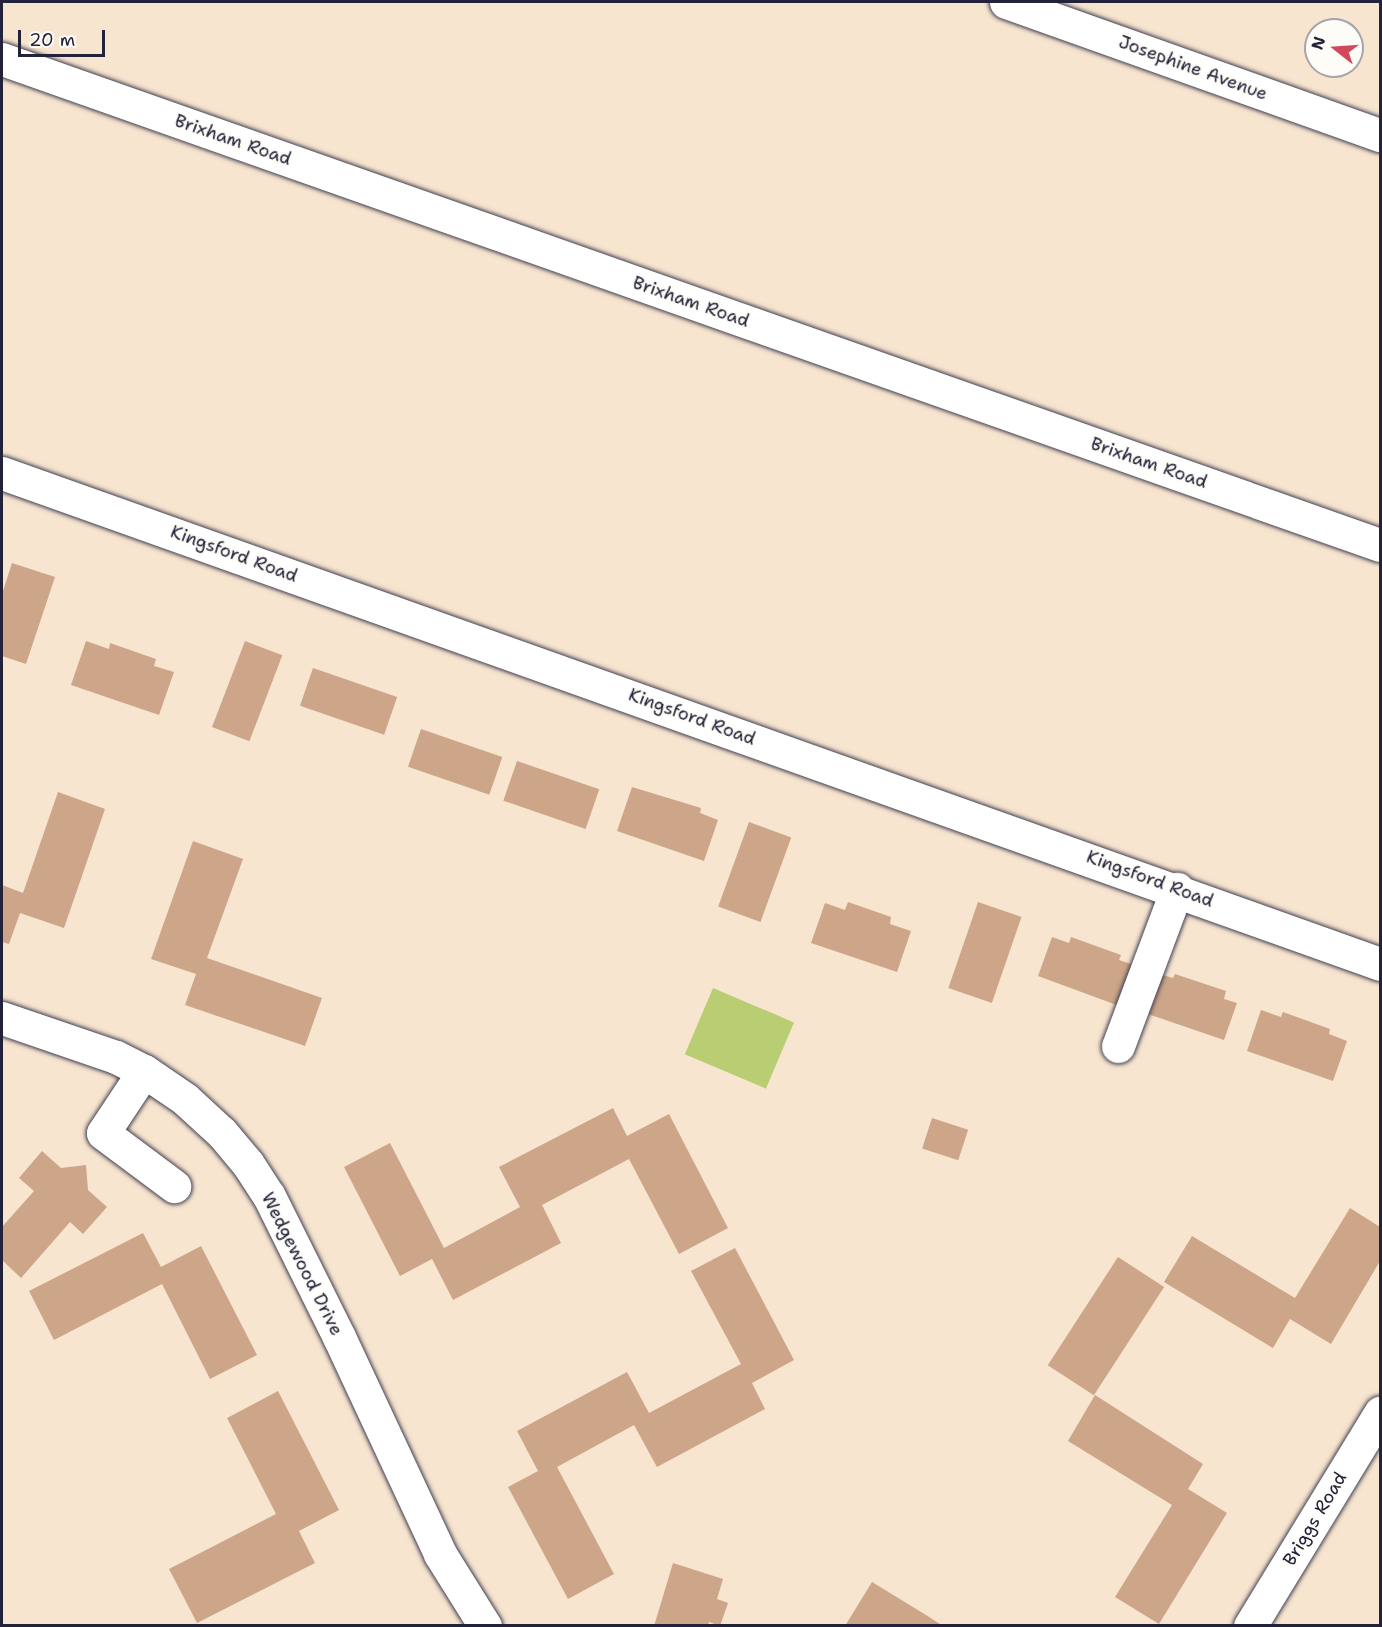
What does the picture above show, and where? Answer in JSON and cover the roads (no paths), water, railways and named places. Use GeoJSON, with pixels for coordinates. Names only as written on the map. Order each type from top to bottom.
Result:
{"type":"FeatureCollection","features":[{"type":"Feature","properties":{"kind":"street","name":"Josephine Avenue"},"geometry":{"type":"LineString","coordinates":[[1006,2],[1380,135]]}},
{"type":"Feature","properties":{"kind":"street","name":"Brixham Road"},"geometry":{"type":"LineString","coordinates":[[2,59],[1380,545]]}},
{"type":"Feature","properties":{"kind":"street","name":"Kingsford Road"},"geometry":{"type":"LineString","coordinates":[[2,473],[1177,889],[1380,964]]}},
{"type":"Feature","properties":{"kind":"street"},"geometry":{"type":"LineString","coordinates":[[1118,1046],[1177,889]]}},
{"type":"Feature","properties":{"kind":"street","name":"Wedgewood Drive"},"geometry":{"type":"LineString","coordinates":[[2,1018],[116,1057],[144,1071],[185,1099],[222,1133],[268,1196],[396,1456],[440,1554],[485,1626]]}},
{"type":"Feature","properties":{"kind":"street"},"geometry":{"type":"LineString","coordinates":[[144,1071],[103,1133],[174,1185]]}},
{"type":"Feature","properties":{"kind":"street","name":"Briggs Road"},"geometry":{"type":"LineString","coordinates":[[1250,1626],[1380,1413]]}}]}
